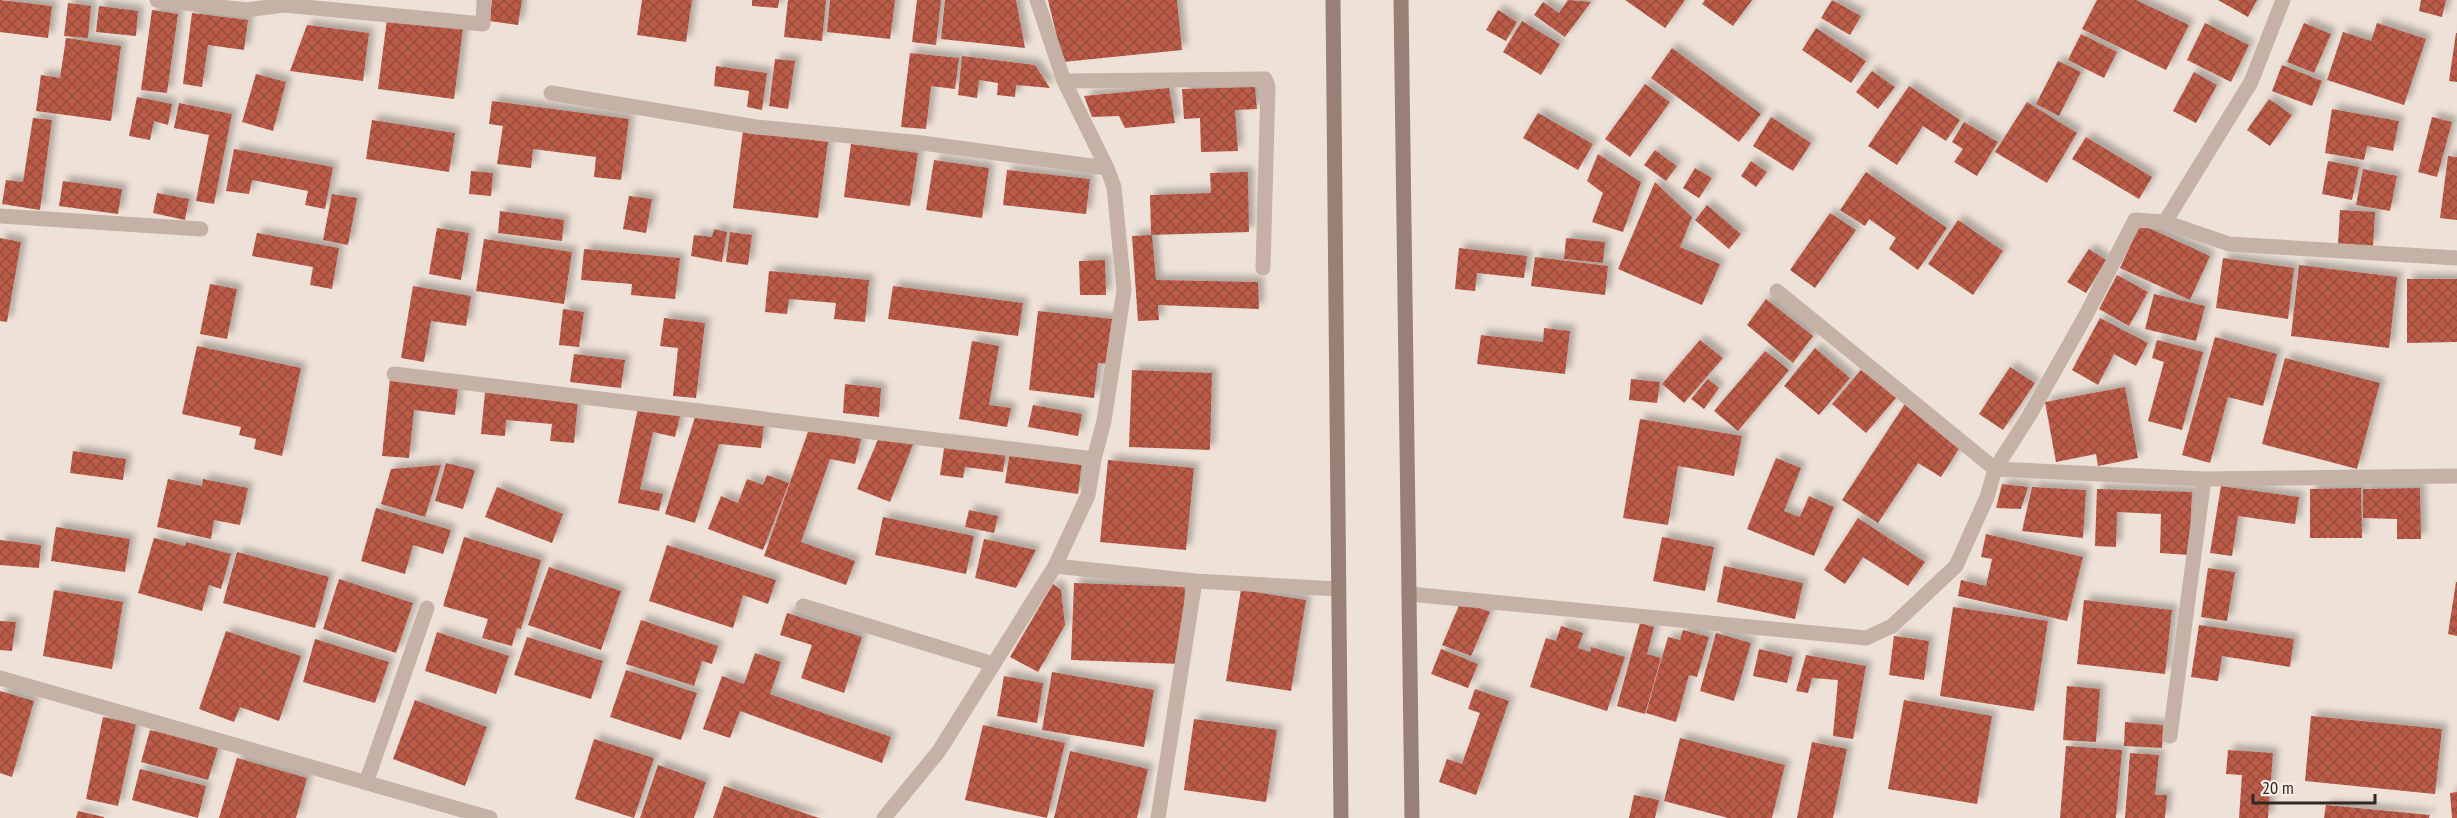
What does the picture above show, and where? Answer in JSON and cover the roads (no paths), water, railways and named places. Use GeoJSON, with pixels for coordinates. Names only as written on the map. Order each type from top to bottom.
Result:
{"type":"FeatureCollection","features":[{"type":"Feature","properties":{"kind":"main road"},"geometry":{"type":"LineString","coordinates":[[1333,0],[1341,818]]}},
{"type":"Feature","properties":{"kind":"main road"},"geometry":{"type":"LineString","coordinates":[[1401,0],[1412,818]]}},
{"type":"Feature","properties":{"kind":"street"},"geometry":{"type":"LineString","coordinates":[[157,0],[247,10],[284,4],[483,24],[484,0]]}},
{"type":"Feature","properties":{"kind":"street"},"geometry":{"type":"LineString","coordinates":[[884,818],[939,751],[1055,566],[1088,495],[1104,421],[1124,290],[1114,187],[1064,81],[1037,0]]}},
{"type":"Feature","properties":{"kind":"street"},"geometry":{"type":"LineString","coordinates":[[2165,222],[2251,82],[2283,0]]}},
{"type":"Feature","properties":{"kind":"street"},"geometry":{"type":"LineString","coordinates":[[1064,81],[1265,79],[1268,87],[1263,268]]}},
{"type":"Feature","properties":{"kind":"street"},"geometry":{"type":"LineString","coordinates":[[551,93],[756,127],[922,143],[1107,168]]}},
{"type":"Feature","properties":{"kind":"street"},"geometry":{"type":"LineString","coordinates":[[0,216],[201,230]]}},
{"type":"Feature","properties":{"kind":"street"},"geometry":{"type":"LineString","coordinates":[[1409,594],[1866,638],[1892,626],[1956,566],[1987,497],[1995,469],[2029,416],[2080,325],[2134,220],[2165,222],[2229,244],[2457,258]]}},
{"type":"Feature","properties":{"kind":"street"},"geometry":{"type":"LineString","coordinates":[[1777,291],[1995,469],[2204,479],[2457,476]]}},
{"type":"Feature","properties":{"kind":"street"},"geometry":{"type":"LineString","coordinates":[[394,374],[1094,459]]}},
{"type":"Feature","properties":{"kind":"street"},"geometry":{"type":"LineString","coordinates":[[2170,736],[2204,479]]}},
{"type":"Feature","properties":{"kind":"street"},"geometry":{"type":"LineString","coordinates":[[1055,566],[1195,581],[1338,589]]}},
{"type":"Feature","properties":{"kind":"street"},"geometry":{"type":"LineString","coordinates":[[1158,818],[1195,581]]}},
{"type":"Feature","properties":{"kind":"street"},"geometry":{"type":"LineString","coordinates":[[803,606],[993,664]]}},
{"type":"Feature","properties":{"kind":"street"},"geometry":{"type":"LineString","coordinates":[[366,783],[427,608]]}},
{"type":"Feature","properties":{"kind":"street"},"geometry":{"type":"LineString","coordinates":[[0,678],[490,818]]}}]}
